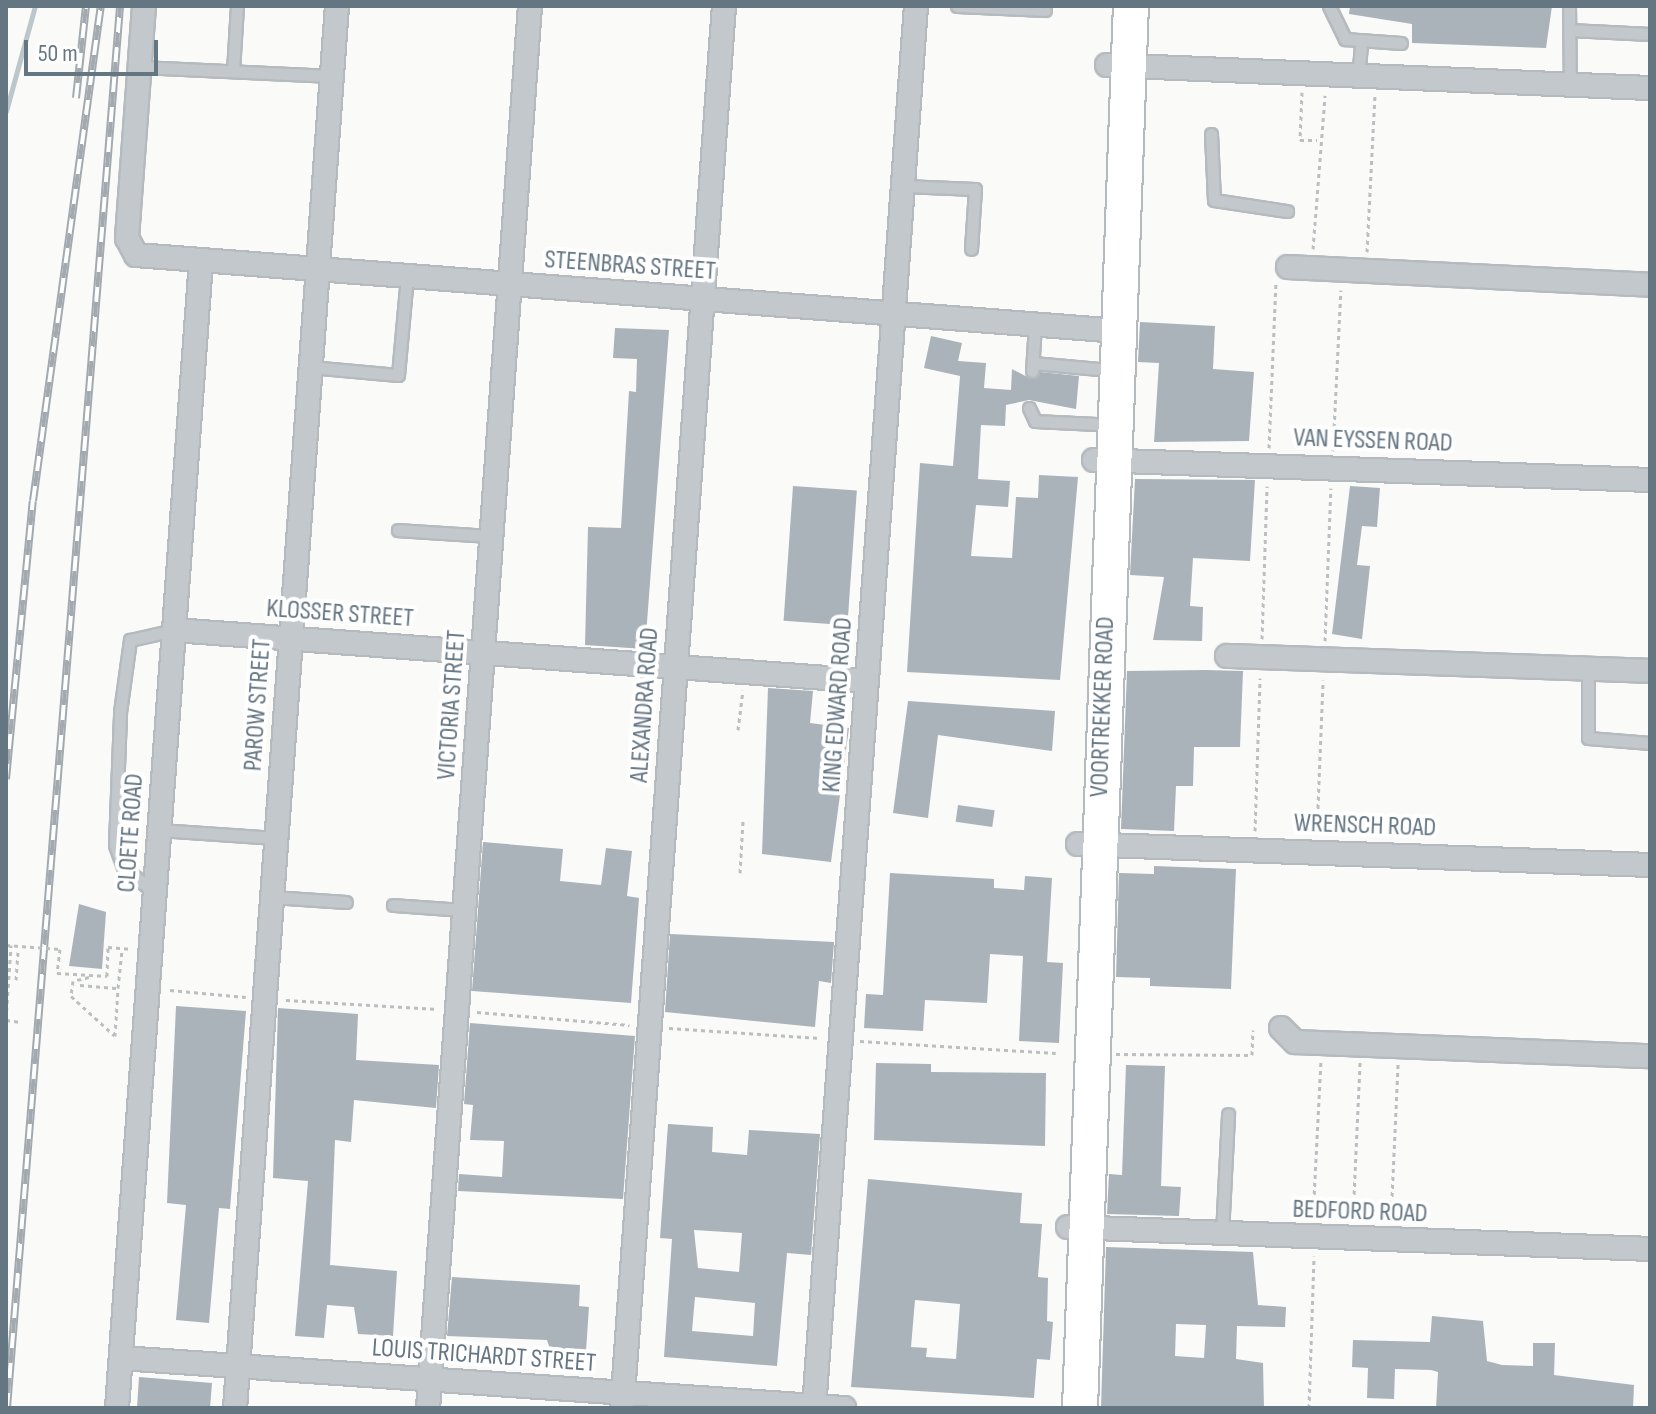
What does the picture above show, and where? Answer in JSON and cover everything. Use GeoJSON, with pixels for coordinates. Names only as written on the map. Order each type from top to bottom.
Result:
{"type":"FeatureCollection","features":[{"type":"Feature","properties":{"kind":"main road","name":"VOORTREKKER ROAD"},"geometry":{"type":"LineString","coordinates":[[1080,1408],[1077,1228],[1088,844],[1110,330],[1117,66],[1112,6]]}},
{"type":"Feature","properties":{"kind":"main road","name":"VOORTREKKER ROAD"},"geometry":{"type":"LineString","coordinates":[[1117,66],[1131,6]]}},
{"type":"Feature","properties":{"kind":"main road","name":"VOORTREKKER ROAD"},"geometry":{"type":"LineString","coordinates":[[1104,460],[1096,424],[1099,369],[1110,330]]}},
{"type":"Feature","properties":{"kind":"main road","name":"VOORTREKKER ROAD"},"geometry":{"type":"LineString","coordinates":[[1061,1408],[1077,1228]]}},
{"type":"Feature","properties":{"kind":"street"},"geometry":{"type":"LineString","coordinates":[[140,67],[144,6]]}},
{"type":"Feature","properties":{"kind":"street","name":"PAROW STREET"},"geometry":{"type":"LineString","coordinates":[[235,1408],[337,6]]}},
{"type":"Feature","properties":{"kind":"street","name":"VICTORIA STREET"},"geometry":{"type":"LineString","coordinates":[[428,1408],[530,6]]}},
{"type":"Feature","properties":{"kind":"street","name":"ALEXANDRA ROAD"},"geometry":{"type":"LineString","coordinates":[[622,1400],[724,6]]}},
{"type":"Feature","properties":{"kind":"street","name":"KING EDWARD ROAD"},"geometry":{"type":"LineString","coordinates":[[814,1407],[916,6]]}},
{"type":"Feature","properties":{"kind":"street"},"geometry":{"type":"LineString","coordinates":[[1117,66],[1366,86],[1650,88]]}},
{"type":"Feature","properties":{"kind":"street","name":"STEENBRAS STREET"},"geometry":{"type":"LineString","coordinates":[[140,67],[127,238],[136,255],[1110,330]]}},
{"type":"Feature","properties":{"kind":"street","name":"CLOETE ROAD"},"geometry":{"type":"LineString","coordinates":[[117,1408],[201,261]]}},
{"type":"Feature","properties":{"kind":"street"},"geometry":{"type":"LineString","coordinates":[[1283,272],[1341,279],[1650,285]]}},
{"type":"Feature","properties":{"kind":"street","name":"VAN EYSSEN ROAD"},"geometry":{"type":"LineString","coordinates":[[1104,460],[1650,480]]}},
{"type":"Feature","properties":{"kind":"street","name":"KLOSSER STREET"},"geometry":{"type":"LineString","coordinates":[[174,630],[867,681]]}},
{"type":"Feature","properties":{"kind":"street"},"geometry":{"type":"LineString","coordinates":[[1227,656],[1650,671]]}},
{"type":"Feature","properties":{"kind":"street","name":"WRENSCH ROAD"},"geometry":{"type":"LineString","coordinates":[[1088,844],[1650,865]]}},
{"type":"Feature","properties":{"kind":"street"},"geometry":{"type":"LineString","coordinates":[[1281,1028],[1295,1042],[1650,1056]]}},
{"type":"Feature","properties":{"kind":"street","name":"BEDFORD ROAD"},"geometry":{"type":"LineString","coordinates":[[1077,1228],[1650,1249]]}},
{"type":"Feature","properties":{"kind":"street","name":"LOUIS TRICHARDT STREET"},"geometry":{"type":"LineString","coordinates":[[121,1358],[430,1380],[622,1400],[844,1408]]}},
{"type":"Feature","properties":{"kind":"lane"},"geometry":{"type":"LineString","coordinates":[[233,71],[237,6]]}},
{"type":"Feature","properties":{"kind":"lane"},"geometry":{"type":"LineString","coordinates":[[957,6],[1045,10]]}},
{"type":"Feature","properties":{"kind":"lane"},"geometry":{"type":"LineString","coordinates":[[1329,6],[1341,35],[1361,42],[1401,43]]}},
{"type":"Feature","properties":{"kind":"lane"},"geometry":{"type":"LineString","coordinates":[[1569,6],[1570,86]]}},
{"type":"Feature","properties":{"kind":"lane"},"geometry":{"type":"LineString","coordinates":[[1570,30],[1650,34]]}},
{"type":"Feature","properties":{"kind":"lane"},"geometry":{"type":"LineString","coordinates":[[1361,42],[1366,86]]}},
{"type":"Feature","properties":{"kind":"lane"},"geometry":{"type":"LineString","coordinates":[[140,67],[332,76]]}},
{"type":"Feature","properties":{"kind":"lane"},"geometry":{"type":"LineString","coordinates":[[1211,134],[1214,200],[1287,211]]}},
{"type":"Feature","properties":{"kind":"lane"},"geometry":{"type":"LineString","coordinates":[[903,186],[975,189],[971,249]]}},
{"type":"Feature","properties":{"kind":"lane"},"geometry":{"type":"LineString","coordinates":[[310,367],[398,375],[407,277]]}},
{"type":"Feature","properties":{"kind":"lane"},"geometry":{"type":"LineString","coordinates":[[1035,325],[1032,367],[1099,369]]}},
{"type":"Feature","properties":{"kind":"lane"},"geometry":{"type":"LineString","coordinates":[[1029,413],[1096,424]]}},
{"type":"Feature","properties":{"kind":"lane"},"geometry":{"type":"LineString","coordinates":[[398,530],[492,536]]}},
{"type":"Feature","properties":{"kind":"lane","name":"KLOSSER STREET"},"geometry":{"type":"LineString","coordinates":[[155,893],[123,867],[115,845],[120,712],[130,640],[174,630]]}},
{"type":"Feature","properties":{"kind":"lane"},"geometry":{"type":"LineString","coordinates":[[1588,669],[1588,738],[1650,743]]}},
{"type":"Feature","properties":{"kind":"lane"},"geometry":{"type":"LineString","coordinates":[[159,830],[276,838]]}},
{"type":"Feature","properties":{"kind":"lane"},"geometry":{"type":"LineString","coordinates":[[272,897],[346,902]]}},
{"type":"Feature","properties":{"kind":"lane"},"geometry":{"type":"LineString","coordinates":[[393,905],[465,910]]}},
{"type":"Feature","properties":{"kind":"lane"},"geometry":{"type":"LineString","coordinates":[[1222,1234],[1228,1114]]}},
{"type":"Feature","properties":{"kind":"path"},"geometry":{"type":"LineString","coordinates":[[1366,86],[1367,263]]}},
{"type":"Feature","properties":{"kind":"path"},"geometry":{"type":"LineString","coordinates":[[1302,89],[1300,140],[1323,141],[1325,90]]}},
{"type":"Feature","properties":{"kind":"path"},"geometry":{"type":"LineString","coordinates":[[1312,260],[1317,140]]}},
{"type":"Feature","properties":{"kind":"path"},"geometry":{"type":"LineString","coordinates":[[1269,453],[1283,272]]}},
{"type":"Feature","properties":{"kind":"path"},"geometry":{"type":"LineString","coordinates":[[1333,454],[1341,279]]}},
{"type":"Feature","properties":{"kind":"path"},"geometry":{"type":"LineString","coordinates":[[738,730],[745,672]]}},
{"type":"Feature","properties":{"kind":"path"},"geometry":{"type":"LineString","coordinates":[[740,873],[743,821]]}},
{"type":"Feature","properties":{"kind":"path"},"geometry":{"type":"LineString","coordinates":[[21,1022],[6,1020],[9,945],[60,949],[57,973],[107,976],[108,947],[131,950],[131,963]]}},
{"type":"Feature","properties":{"kind":"path"},"geometry":{"type":"LineString","coordinates":[[92,975],[73,981],[71,996],[115,1036],[122,948]]}},
{"type":"Feature","properties":{"kind":"path"},"geometry":{"type":"LineString","coordinates":[[16,980],[18,950]]}},
{"type":"Feature","properties":{"kind":"path"},"geometry":{"type":"LineString","coordinates":[[80,985],[118,988]]}},
{"type":"Feature","properties":{"kind":"path"},"geometry":{"type":"LineString","coordinates":[[170,990],[246,997]]}},
{"type":"Feature","properties":{"kind":"path"},"geometry":{"type":"LineString","coordinates":[[1104,1054],[1252,1055],[1253,1030]]}},
{"type":"Feature","properties":{"kind":"path"},"geometry":{"type":"LineString","coordinates":[[1313,1222],[1321,1057]]}},
{"type":"Feature","properties":{"kind":"path"},"geometry":{"type":"LineString","coordinates":[[1353,1226],[1360,1057]]}},
{"type":"Feature","properties":{"kind":"path"},"geometry":{"type":"LineString","coordinates":[[1391,1228],[1398,1058]]}},
{"type":"Feature","properties":{"kind":"path"},"geometry":{"type":"LineString","coordinates":[[1309,1408],[1311,1248]]}},
{"type":"Feature","properties":{"kind":"building"},"geometry":{"type":"Polygon","coordinates":[[[1350,6],[1552,6],[1546,48],[1412,43],[1412,24],[1349,14],[1350,6]]]}},
{"type":"Feature","properties":{"kind":"building"},"geometry":{"type":"Polygon","coordinates":[[[1140,322],[1215,326],[1213,369],[1254,372],[1249,441],[1154,442],[1159,363],[1138,362],[1140,322]]]}},
{"type":"Feature","properties":{"kind":"building"},"geometry":{"type":"Polygon","coordinates":[[[615,328],[669,330],[645,649],[585,645],[588,527],[621,528],[629,391],[636,392],[637,359],[613,358],[615,328]]]}},
{"type":"Feature","properties":{"kind":"building"},"geometry":{"type":"Polygon","coordinates":[[[931,336],[962,343],[958,361],[986,363],[984,388],[1011,390],[1012,369],[1031,379],[1040,372],[1079,376],[1076,409],[1029,400],[1006,405],[1005,426],[981,425],[978,479],[1010,481],[1008,507],[976,505],[971,556],[1012,558],[1016,497],[1038,498],[1039,475],[1078,477],[1060,680],[907,672],[920,463],[953,466],[960,376],[924,368],[931,336]]]}},
{"type":"Feature","properties":{"kind":"building"},"geometry":{"type":"Polygon","coordinates":[[[1135,479],[1255,480],[1250,561],[1193,558],[1190,606],[1203,607],[1202,641],[1153,640],[1164,577],[1130,575],[1135,479]]]}},
{"type":"Feature","properties":{"kind":"building"},"geometry":{"type":"Polygon","coordinates":[[[793,486],[857,490],[847,625],[784,621],[793,486]]]}},
{"type":"Feature","properties":{"kind":"building"},"geometry":{"type":"Polygon","coordinates":[[[1350,486],[1380,488],[1377,527],[1362,526],[1357,565],[1370,566],[1362,639],[1332,634],[1350,486]]]}},
{"type":"Feature","properties":{"kind":"building"},"geometry":{"type":"Polygon","coordinates":[[[1127,671],[1243,671],[1240,747],[1194,747],[1193,786],[1176,786],[1174,831],[1121,829],[1127,671]]]}},
{"type":"Feature","properties":{"kind":"building"},"geometry":{"type":"Polygon","coordinates":[[[768,688],[813,691],[810,723],[849,728],[831,862],[762,854],[768,688]]]}},
{"type":"Feature","properties":{"kind":"building"},"geometry":{"type":"Polygon","coordinates":[[[908,701],[1055,711],[1052,751],[938,735],[928,818],[893,813],[908,701]]]}},
{"type":"Feature","properties":{"kind":"building"},"geometry":{"type":"Polygon","coordinates":[[[958,805],[995,810],[992,827],[956,822],[958,805]]]}},
{"type":"Feature","properties":{"kind":"building"},"geometry":{"type":"Polygon","coordinates":[[[483,842],[563,849],[560,881],[601,885],[606,848],[632,851],[627,896],[639,898],[631,1003],[472,991],[483,842]]]}},
{"type":"Feature","properties":{"kind":"building"},"geometry":{"type":"Polygon","coordinates":[[[1154,866],[1236,869],[1231,989],[1150,986],[1150,978],[1116,977],[1119,873],[1154,874],[1154,866]]]}},
{"type":"Feature","properties":{"kind":"building"},"geometry":{"type":"Polygon","coordinates":[[[890,873],[994,879],[994,888],[1024,890],[1025,876],[1052,878],[1047,962],[1063,963],[1059,1043],[1019,1041],[1023,956],[990,954],[987,1003],[925,1000],[923,1031],[864,1028],[866,994],[883,995],[890,873]]]}},
{"type":"Feature","properties":{"kind":"building"},"geometry":{"type":"Polygon","coordinates":[[[79,904],[106,912],[102,969],[69,966],[79,904]]]}},
{"type":"Feature","properties":{"kind":"building"},"geometry":{"type":"Polygon","coordinates":[[[670,934],[834,942],[831,983],[819,981],[815,1027],[665,1012],[670,934]]]}},
{"type":"Feature","properties":{"kind":"building"},"geometry":{"type":"Polygon","coordinates":[[[176,1006],[246,1011],[230,1209],[219,1208],[209,1323],[176,1320],[186,1205],[167,1203],[176,1006]]]}},
{"type":"Feature","properties":{"kind":"building"},"geometry":{"type":"Polygon","coordinates":[[[278,1008],[358,1014],[356,1060],[439,1065],[436,1108],[354,1100],[351,1142],[335,1140],[330,1265],[397,1271],[393,1336],[358,1334],[354,1307],[327,1305],[324,1338],[295,1336],[308,1181],[273,1178],[278,1008]]]}},
{"type":"Feature","properties":{"kind":"building"},"geometry":{"type":"Polygon","coordinates":[[[470,1023],[635,1036],[623,1199],[458,1191],[459,1174],[502,1177],[504,1141],[470,1140],[473,1105],[464,1104],[470,1023]]]}},
{"type":"Feature","properties":{"kind":"building"},"geometry":{"type":"Polygon","coordinates":[[[876,1063],[931,1064],[931,1072],[1046,1073],[1045,1146],[874,1140],[876,1063]]]}},
{"type":"Feature","properties":{"kind":"building"},"geometry":{"type":"Polygon","coordinates":[[[1126,1065],[1165,1066],[1161,1186],[1181,1187],[1179,1216],[1107,1214],[1109,1174],[1122,1175],[1126,1065]]]}},
{"type":"Feature","properties":{"kind":"building"},"geometry":{"type":"Polygon","coordinates":[[[668,1124],[713,1127],[712,1152],[747,1155],[749,1130],[820,1134],[811,1255],[787,1253],[777,1366],[664,1357],[672,1239],[660,1238],[668,1124]],[[694,1230],[698,1268],[739,1272],[742,1233],[694,1230]],[[695,1297],[692,1331],[753,1336],[755,1303],[695,1297]]]}},
{"type":"Feature","properties":{"kind":"building"},"geometry":{"type":"Polygon","coordinates":[[[868,1179],[1022,1193],[1020,1223],[1042,1224],[1038,1277],[1048,1278],[1047,1321],[1053,1322],[1050,1360],[1037,1359],[1034,1398],[851,1387],[868,1179]],[[915,1300],[911,1347],[927,1348],[926,1357],[956,1359],[960,1304],[915,1300]]]}},
{"type":"Feature","properties":{"kind":"building"},"geometry":{"type":"Polygon","coordinates":[[[1106,1247],[1253,1252],[1258,1305],[1286,1307],[1285,1327],[1237,1326],[1236,1359],[1263,1363],[1264,1408],[1101,1408],[1106,1247]],[[1176,1324],[1175,1356],[1204,1358],[1206,1325],[1176,1324]]]}},
{"type":"Feature","properties":{"kind":"building"},"geometry":{"type":"Polygon","coordinates":[[[452,1277],[580,1285],[579,1306],[589,1307],[586,1351],[550,1349],[547,1340],[447,1336],[452,1277]]]}},
{"type":"Feature","properties":{"kind":"building"},"geometry":{"type":"Polygon","coordinates":[[[1432,1316],[1483,1321],[1487,1361],[1502,1365],[1533,1366],[1533,1343],[1555,1343],[1554,1375],[1634,1385],[1633,1408],[1436,1408],[1438,1372],[1431,1370],[1395,1369],[1394,1399],[1367,1398],[1368,1368],[1352,1367],[1353,1340],[1430,1342],[1432,1316]]]}},
{"type":"Feature","properties":{"kind":"building"},"geometry":{"type":"Polygon","coordinates":[[[139,1377],[212,1383],[210,1408],[137,1408],[139,1377]]]}},
{"type":"Feature","properties":{"kind":"waterway"},"geometry":{"type":"LineString","coordinates":[[6,111],[35,6]]}},
{"type":"Feature","properties":{"kind":"railway"},"geometry":{"type":"LineString","coordinates":[[76,98],[86,6]]}},
{"type":"Feature","properties":{"kind":"railway"},"geometry":{"type":"LineString","coordinates":[[6,779],[33,501],[101,6]]}},
{"type":"Feature","properties":{"kind":"railway"},"geometry":{"type":"LineString","coordinates":[[7,1408],[120,6]]}}]}
